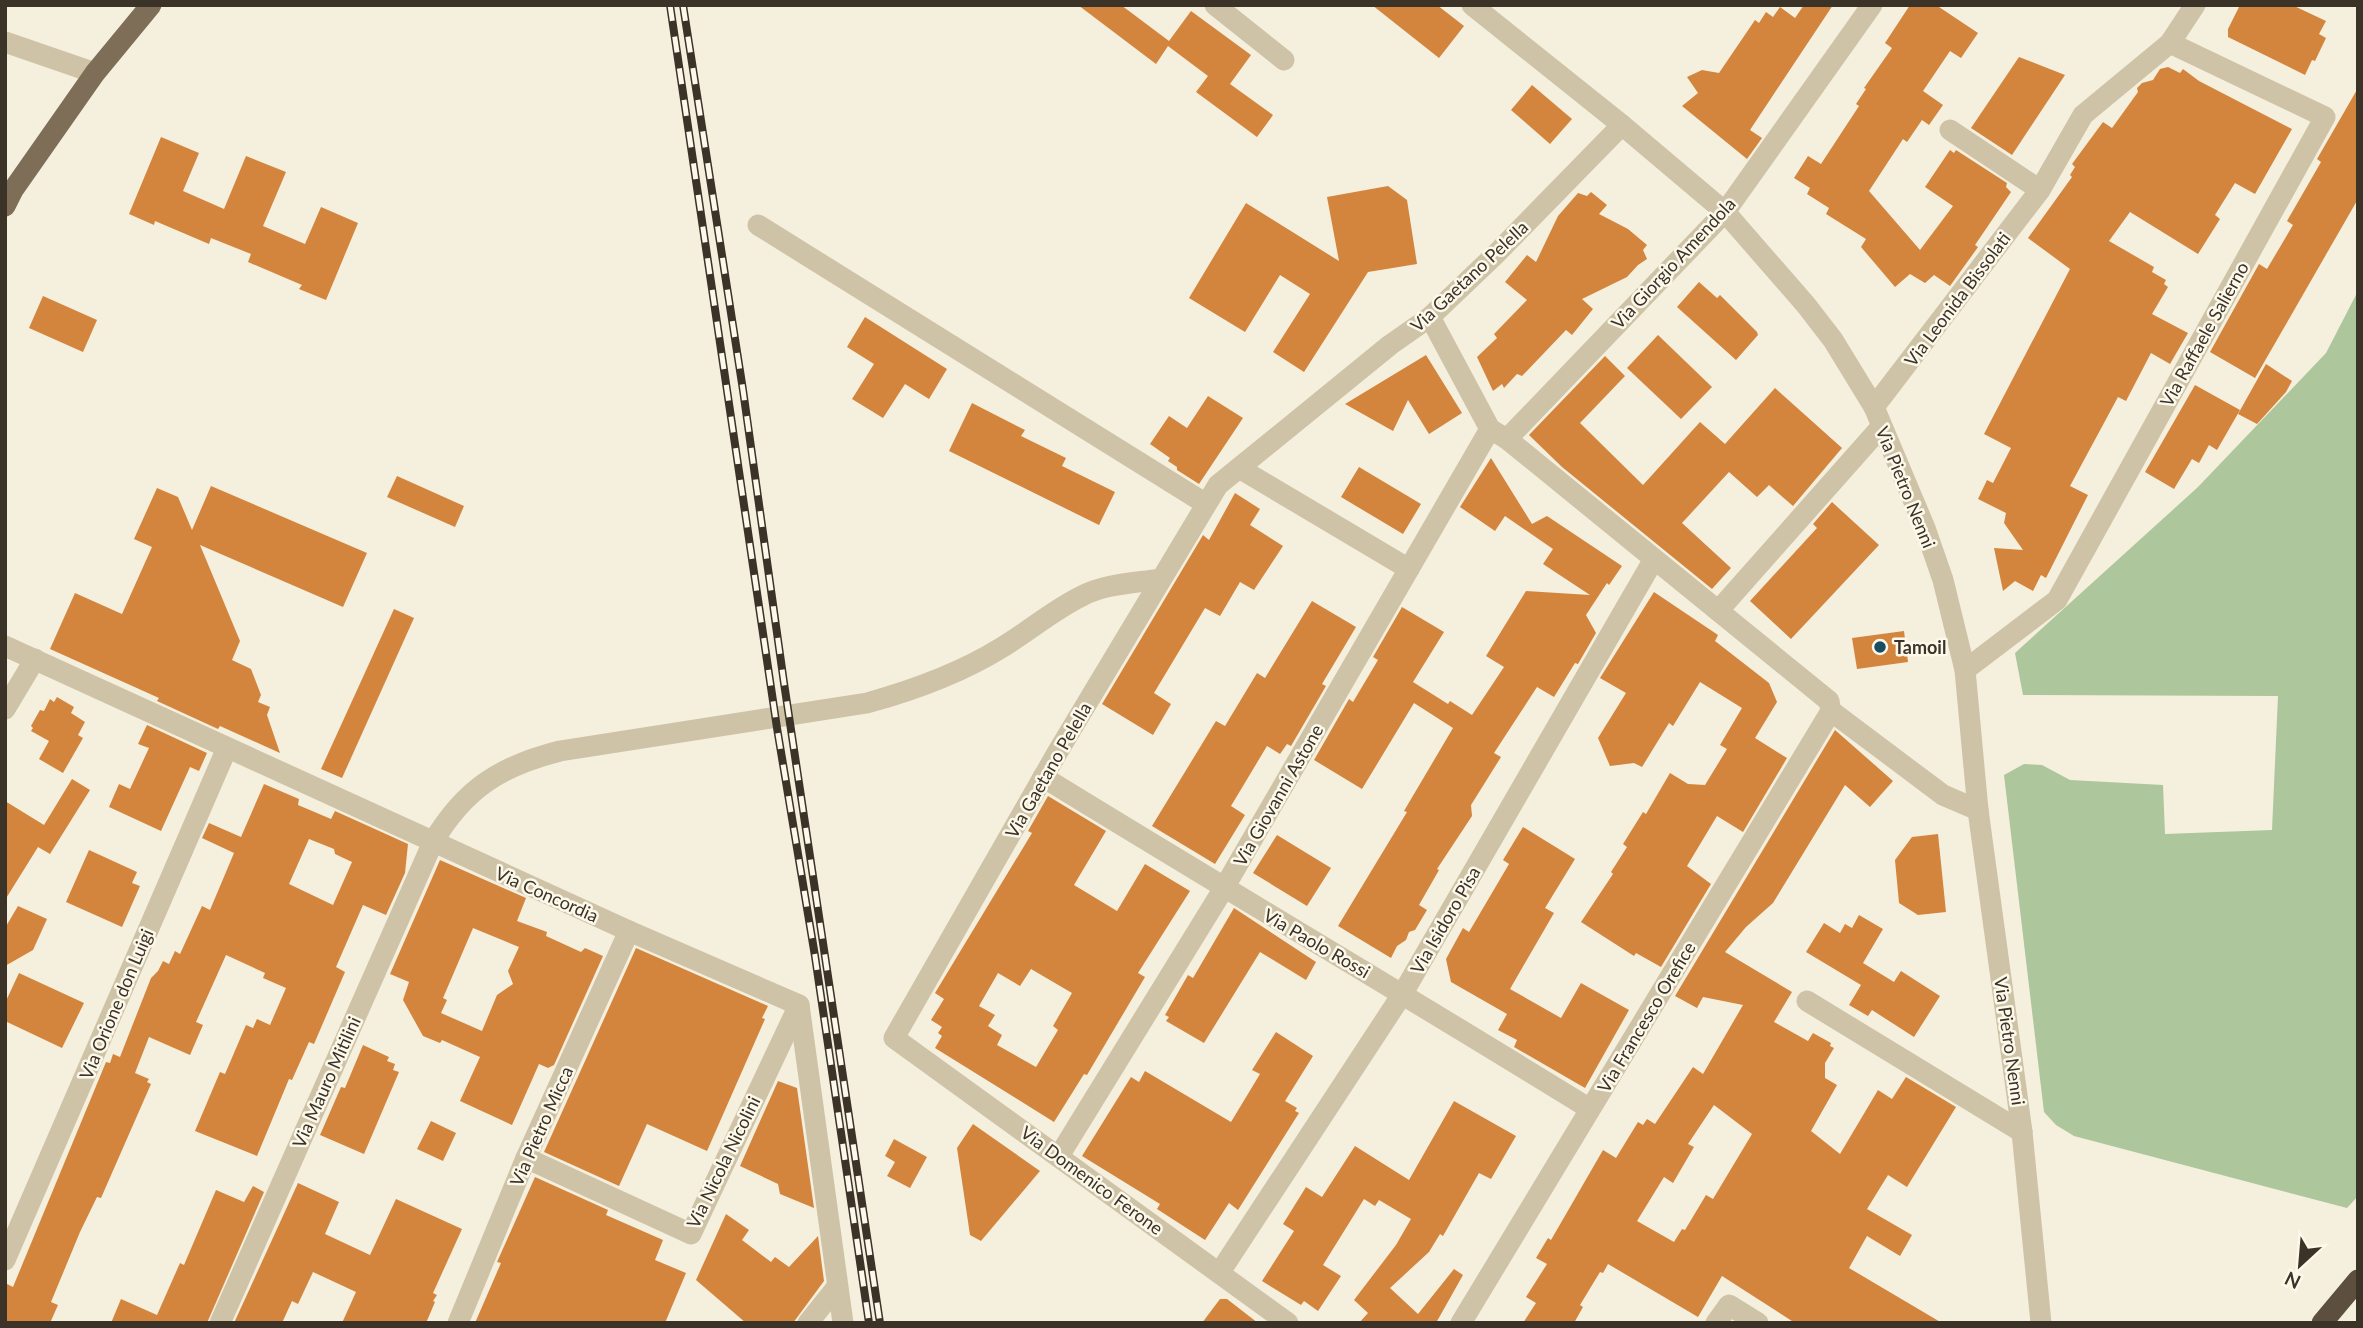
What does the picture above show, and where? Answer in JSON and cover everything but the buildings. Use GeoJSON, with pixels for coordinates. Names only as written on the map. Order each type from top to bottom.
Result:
{"type":"FeatureCollection","features":[{"type":"Feature","properties":{"kind":"highway"},"geometry":{"type":"LineString","coordinates":[[2322,1323],[2358,1280]]}},
{"type":"Feature","properties":{"kind":"main road"},"geometry":{"type":"LineString","coordinates":[[5,206],[13,190],[95,73],[151,5]]}},
{"type":"Feature","properties":{"kind":"street"},"geometry":{"type":"LineString","coordinates":[[1215,5],[1284,60]]}},
{"type":"Feature","properties":{"kind":"street","name":"Via Pietro Nenni"},"geometry":{"type":"LineString","coordinates":[[1472,5],[1622,125],[1725,212],[1826,331],[1877,417],[1943,580],[1965,670],[1978,810],[2022,1132],[2041,1323]]}},
{"type":"Feature","properties":{"kind":"street","name":"Via Giorgio Amendola"},"geometry":{"type":"LineString","coordinates":[[1498,434],[1725,212],[1872,5]]}},
{"type":"Feature","properties":{"kind":"street","name":"Via Leonida Bissolati"},"geometry":{"type":"LineString","coordinates":[[1718,611],[1877,417],[2040,190],[2083,115],[2170,43],[2195,5]]}},
{"type":"Feature","properties":{"kind":"street"},"geometry":{"type":"LineString","coordinates":[[5,42],[95,73]]}},
{"type":"Feature","properties":{"kind":"street","name":"Via Raffaele Salierno"},"geometry":{"type":"LineString","coordinates":[[1965,670],[2057,600],[2325,117],[2170,43]]}},
{"type":"Feature","properties":{"kind":"street","name":"Via Gaetano Pelella"},"geometry":{"type":"LineString","coordinates":[[894,1038],[1043,777],[1218,485],[1390,345],[1430,317],[1495,255],[1622,125]]}},
{"type":"Feature","properties":{"kind":"street"},"geometry":{"type":"LineString","coordinates":[[1950,130],[2040,190]]}},
{"type":"Feature","properties":{"kind":"street"},"geometry":{"type":"LineString","coordinates":[[758,225],[1206,504]]}},
{"type":"Feature","properties":{"kind":"street"},"geometry":{"type":"LineString","coordinates":[[1430,317],[1498,434],[1829,701],[1831,710],[1943,795],[1978,810]]}},
{"type":"Feature","properties":{"kind":"street","name":"Via Giovanni Astone"},"geometry":{"type":"LineString","coordinates":[[1059,1156],[1224,888],[1409,569],[1498,434]]}},
{"type":"Feature","properties":{"kind":"street"},"geometry":{"type":"LineString","coordinates":[[1239,467],[1409,569]]}},
{"type":"Feature","properties":{"kind":"street","name":"Via Isidoro Pisa"},"geometry":{"type":"LineString","coordinates":[[1220,1272],[1403,993],[1654,559]]}},
{"type":"Feature","properties":{"kind":"street","name":"Via Mauro Mitilini"},"geometry":{"type":"LineString","coordinates":[[219,1323],[433,842],[450,818],[489,777],[539,756],[560,751],[867,703],[892,696],[923,686],[999,650],[1083,595],[1160,579]]}},
{"type":"Feature","properties":{"kind":"street","name":"Via Concordia"},"geometry":{"type":"LineString","coordinates":[[5,646],[629,931],[799,1005]]}},
{"type":"Feature","properties":{"kind":"street"},"geometry":{"type":"LineString","coordinates":[[5,709],[35,659]]}},
{"type":"Feature","properties":{"kind":"street","name":"Via Francesco Orefice"},"geometry":{"type":"LineString","coordinates":[[1461,1323],[1831,710]]}},
{"type":"Feature","properties":{"kind":"street","name":"Via Orione don Luigi"},"geometry":{"type":"LineString","coordinates":[[5,1260],[227,748]]}},
{"type":"Feature","properties":{"kind":"street","name":"Via Paolo Rossi"},"geometry":{"type":"LineString","coordinates":[[1043,777],[1403,993],[1590,1109]]}},
{"type":"Feature","properties":{"kind":"street","name":"Via Pietro Micca"},"geometry":{"type":"LineString","coordinates":[[458,1323],[526,1158],[629,931]]}},
{"type":"Feature","properties":{"kind":"street","name":"Via Pietro Nenni"},"geometry":{"type":"LineString","coordinates":[[1807,1001],[2022,1132]]}},
{"type":"Feature","properties":{"kind":"street"},"geometry":{"type":"LineString","coordinates":[[799,1005],[836,1288],[843,1323]]}},
{"type":"Feature","properties":{"kind":"street","name":"Via Nicola Nicolini"},"geometry":{"type":"LineString","coordinates":[[526,1158],[691,1234],[799,1005]]}},
{"type":"Feature","properties":{"kind":"street","name":"Via Domenico Ferone"},"geometry":{"type":"LineString","coordinates":[[894,1038],[1288,1323]]}},
{"type":"Feature","properties":{"kind":"street"},"geometry":{"type":"LineString","coordinates":[[808,1323],[836,1288]]}},
{"type":"Feature","properties":{"kind":"street"},"geometry":{"type":"LineString","coordinates":[[1716,1323],[1729,1305],[1758,1323]]}},
{"type":"Feature","properties":{"kind":"green space"},"geometry":{"type":"Polygon","coordinates":[[[2358,291],[2358,1196],[2347,1208],[2074,1136],[2056,1125],[2044,1112],[2004,775],[2024,764],[2042,765],[2070,780],[2163,785],[2165,834],[2272,830],[2278,696],[2023,695],[2015,653],[2198,487],[2326,353],[2358,291]]]}},
{"type":"Feature","properties":{"kind":"railway"},"geometry":{"type":"LineString","coordinates":[[670,5],[777,728],[815,956],[869,1323]]}},
{"type":"Feature","properties":{"kind":"railway"},"geometry":{"type":"LineString","coordinates":[[683,5],[743,390],[880,1323]]}},
{"type":"Feature","properties":{"kind":"place","name":"Tamoil"},"geometry":{"type":"Point","coordinates":[1880,647]}}]}
